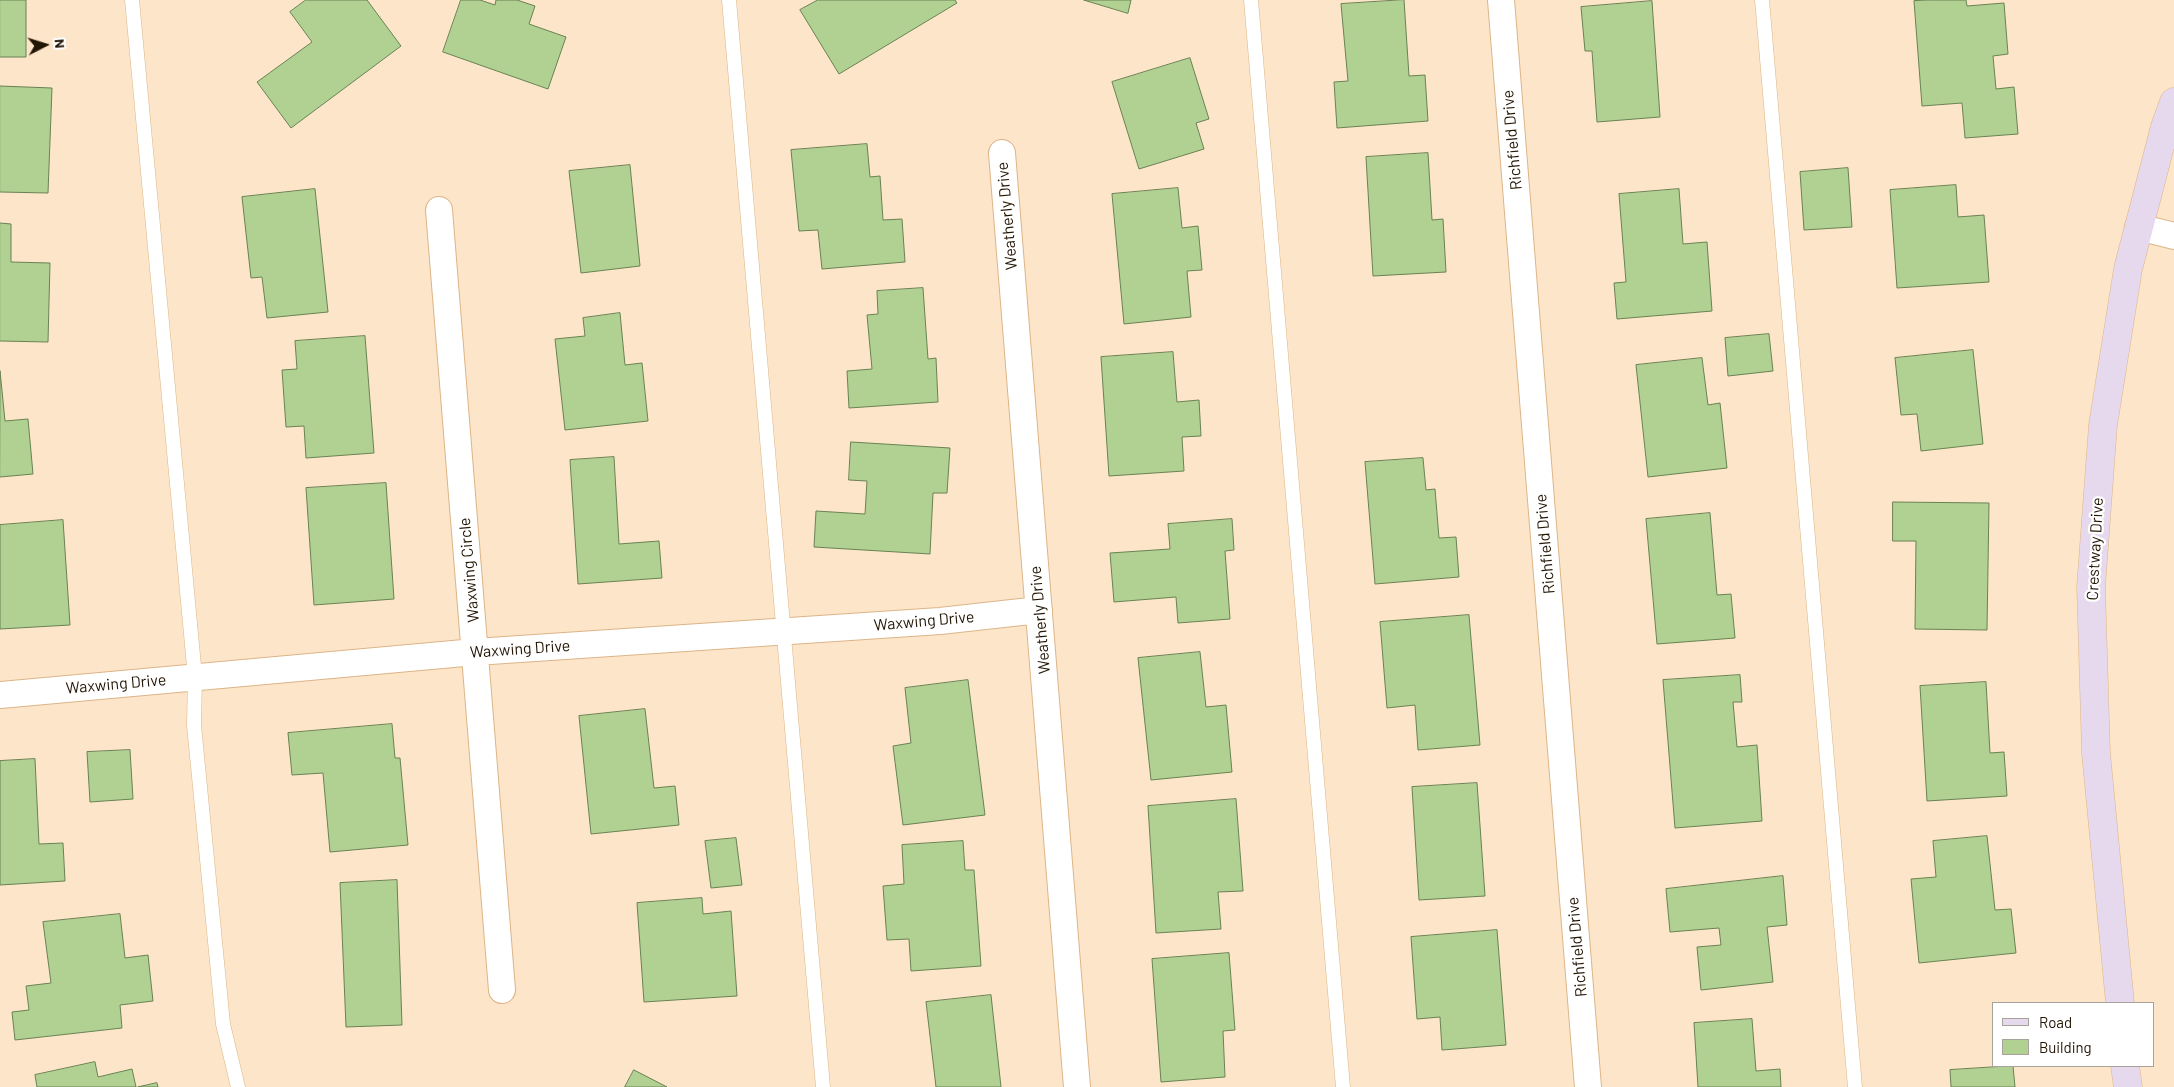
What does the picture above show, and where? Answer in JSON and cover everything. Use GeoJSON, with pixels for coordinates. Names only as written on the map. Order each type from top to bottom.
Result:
{"type":"FeatureCollection","features":[{"type":"Feature","properties":{"kind":"main road","name":"Crestway Drive"},"geometry":{"type":"LineString","coordinates":[[2120,1002],[2096,753],[2092,586],[2103,425],[2128,269],[2165,126],[2174,102]]}},
{"type":"Feature","properties":{"kind":"main road"},"geometry":{"type":"LineString","coordinates":[[2126,1067],[2128,1087]]}},
{"type":"Feature","properties":{"kind":"street","name":"Richfield Drive"},"geometry":{"type":"LineString","coordinates":[[1501,0],[1588,1087]]}},
{"type":"Feature","properties":{"kind":"street","name":"Weatherly Drive"},"geometry":{"type":"LineString","coordinates":[[1002,153],[1077,1087]]}},
{"type":"Feature","properties":{"kind":"street","name":"Waxwing Circle"},"geometry":{"type":"LineString","coordinates":[[439,210],[502,990]]}},
{"type":"Feature","properties":{"kind":"street"},"geometry":{"type":"LineString","coordinates":[[2138,227],[2174,236]]}},
{"type":"Feature","properties":{"kind":"street","name":"Waxwing Drive"},"geometry":{"type":"LineString","coordinates":[[0,695],[475,652],[940,621],[1040,610]]}},
{"type":"Feature","properties":{"kind":"lane"},"geometry":{"type":"LineString","coordinates":[[132,0],[195,677],[194,725],[223,1024],[238,1087]]}},
{"type":"Feature","properties":{"kind":"lane"},"geometry":{"type":"LineString","coordinates":[[729,0],[823,1087]]}},
{"type":"Feature","properties":{"kind":"lane"},"geometry":{"type":"LineString","coordinates":[[1251,0],[1344,1087]]}},
{"type":"Feature","properties":{"kind":"lane"},"geometry":{"type":"LineString","coordinates":[[1762,0],[1855,1087]]}},
{"type":"Feature","properties":{"kind":"building"},"geometry":{"type":"Polygon","coordinates":[[[0,0],[26,0],[26,57],[0,57],[0,0]]]}},
{"type":"Feature","properties":{"kind":"building"},"geometry":{"type":"Polygon","coordinates":[[[306,0],[367,0],[401,46],[291,128],[257,82],[312,42],[290,12],[306,0]]]}},
{"type":"Feature","properties":{"kind":"building"},"geometry":{"type":"Polygon","coordinates":[[[461,0],[480,0],[495,5],[496,0],[517,0],[535,6],[529,24],[566,37],[548,89],[443,52],[461,0]]]}},
{"type":"Feature","properties":{"kind":"building"},"geometry":{"type":"Polygon","coordinates":[[[818,0],[955,0],[957,3],[839,74],[800,10],[818,0]]]}},
{"type":"Feature","properties":{"kind":"building"},"geometry":{"type":"Polygon","coordinates":[[[1084,0],[1131,0],[1128,13],[1084,0]]]}},
{"type":"Feature","properties":{"kind":"building"},"geometry":{"type":"Polygon","coordinates":[[[1404,0],[1409,76],[1425,75],[1428,121],[1337,128],[1334,82],[1348,81],[1341,4],[1404,0]]]}},
{"type":"Feature","properties":{"kind":"building"},"geometry":{"type":"Polygon","coordinates":[[[1966,0],[1967,6],[2004,3],[2008,54],[1993,56],[1996,89],[2014,87],[2018,134],[1965,138],[1962,103],[1922,106],[1914,1],[1966,0]]]}},
{"type":"Feature","properties":{"kind":"building"},"geometry":{"type":"Polygon","coordinates":[[[1652,1],[1660,117],[1597,122],[1592,51],[1585,51],[1581,7],[1652,1]]]}},
{"type":"Feature","properties":{"kind":"building"},"geometry":{"type":"Polygon","coordinates":[[[1190,58],[1209,119],[1196,123],[1204,149],[1139,169],[1112,82],[1190,58]]]}},
{"type":"Feature","properties":{"kind":"building"},"geometry":{"type":"Polygon","coordinates":[[[0,86],[52,88],[48,193],[0,192],[0,86]]]}},
{"type":"Feature","properties":{"kind":"building"},"geometry":{"type":"Polygon","coordinates":[[[867,144],[870,177],[880,176],[883,220],[902,219],[905,262],[822,269],[818,230],[799,231],[791,150],[867,144]]]}},
{"type":"Feature","properties":{"kind":"building"},"geometry":{"type":"Polygon","coordinates":[[[1428,153],[1432,220],[1443,219],[1446,272],[1373,276],[1366,157],[1428,153]]]}},
{"type":"Feature","properties":{"kind":"building"},"geometry":{"type":"Polygon","coordinates":[[[630,165],[640,266],[581,273],[569,171],[630,165]]]}},
{"type":"Feature","properties":{"kind":"building"},"geometry":{"type":"Polygon","coordinates":[[[1848,168],[1852,227],[1804,230],[1800,172],[1848,168]]]}},
{"type":"Feature","properties":{"kind":"building"},"geometry":{"type":"Polygon","coordinates":[[[1956,185],[1958,217],[1984,215],[1989,282],[1897,288],[1890,190],[1956,185]]]}},
{"type":"Feature","properties":{"kind":"building"},"geometry":{"type":"Polygon","coordinates":[[[1178,188],[1182,228],[1198,226],[1202,270],[1187,271],[1191,317],[1124,324],[1112,194],[1178,188]]]}},
{"type":"Feature","properties":{"kind":"building"},"geometry":{"type":"Polygon","coordinates":[[[315,189],[328,312],[267,318],[262,277],[251,278],[242,197],[315,189]]]}},
{"type":"Feature","properties":{"kind":"building"},"geometry":{"type":"Polygon","coordinates":[[[1679,189],[1683,244],[1707,242],[1712,311],[1617,319],[1614,283],[1626,282],[1619,194],[1679,189]]]}},
{"type":"Feature","properties":{"kind":"building"},"geometry":{"type":"Polygon","coordinates":[[[0,223],[11,224],[11,262],[50,263],[48,342],[0,341],[0,223]]]}},
{"type":"Feature","properties":{"kind":"building"},"geometry":{"type":"Polygon","coordinates":[[[923,288],[928,359],[936,358],[938,402],[849,408],[847,371],[872,369],[867,315],[878,314],[877,291],[923,288]]]}},
{"type":"Feature","properties":{"kind":"building"},"geometry":{"type":"Polygon","coordinates":[[[620,313],[625,365],[642,363],[648,421],[565,430],[555,339],[585,336],[583,318],[620,313]]]}},
{"type":"Feature","properties":{"kind":"building"},"geometry":{"type":"Polygon","coordinates":[[[1769,334],[1773,371],[1728,376],[1725,338],[1769,334]]]}},
{"type":"Feature","properties":{"kind":"building"},"geometry":{"type":"Polygon","coordinates":[[[365,336],[374,453],[306,458],[304,426],[286,427],[282,370],[297,369],[295,341],[365,336]]]}},
{"type":"Feature","properties":{"kind":"building"},"geometry":{"type":"Polygon","coordinates":[[[1973,350],[1983,444],[1921,451],[1917,414],[1901,415],[1895,358],[1973,350]]]}},
{"type":"Feature","properties":{"kind":"building"},"geometry":{"type":"Polygon","coordinates":[[[1173,352],[1177,402],[1199,400],[1201,436],[1182,437],[1184,471],[1109,476],[1101,357],[1173,352]]]}},
{"type":"Feature","properties":{"kind":"building"},"geometry":{"type":"Polygon","coordinates":[[[1702,358],[1708,405],[1720,403],[1727,468],[1648,477],[1636,365],[1702,358]]]}},
{"type":"Feature","properties":{"kind":"building"},"geometry":{"type":"Polygon","coordinates":[[[0,371],[5,421],[28,419],[33,474],[0,477],[0,371]]]}},
{"type":"Feature","properties":{"kind":"building"},"geometry":{"type":"Polygon","coordinates":[[[851,442],[950,448],[947,493],[933,493],[930,554],[814,547],[816,511],[865,514],[867,481],[849,480],[851,442]]]}},
{"type":"Feature","properties":{"kind":"building"},"geometry":{"type":"Polygon","coordinates":[[[614,457],[619,544],[659,541],[662,578],[578,584],[570,460],[614,457]]]}},
{"type":"Feature","properties":{"kind":"building"},"geometry":{"type":"Polygon","coordinates":[[[1423,458],[1426,490],[1435,489],[1439,538],[1456,537],[1459,577],[1375,584],[1365,462],[1423,458]]]}},
{"type":"Feature","properties":{"kind":"building"},"geometry":{"type":"Polygon","coordinates":[[[386,483],[394,599],[314,605],[306,488],[386,483]]]}},
{"type":"Feature","properties":{"kind":"building"},"geometry":{"type":"Polygon","coordinates":[[[1893,502],[1989,503],[1987,630],[1915,629],[1916,541],[1893,541],[1893,502]]]}},
{"type":"Feature","properties":{"kind":"building"},"geometry":{"type":"Polygon","coordinates":[[[1710,513],[1717,595],[1731,594],[1735,638],[1657,644],[1646,519],[1710,513]]]}},
{"type":"Feature","properties":{"kind":"building"},"geometry":{"type":"Polygon","coordinates":[[[1232,519],[1234,550],[1225,551],[1230,619],[1178,623],[1176,597],[1114,602],[1110,553],[1170,549],[1168,524],[1232,519]]]}},
{"type":"Feature","properties":{"kind":"building"},"geometry":{"type":"Polygon","coordinates":[[[63,520],[70,625],[0,629],[0,525],[63,520]]]}},
{"type":"Feature","properties":{"kind":"building"},"geometry":{"type":"Polygon","coordinates":[[[1469,615],[1480,745],[1418,750],[1415,705],[1387,708],[1380,622],[1469,615]]]}},
{"type":"Feature","properties":{"kind":"building"},"geometry":{"type":"Polygon","coordinates":[[[1200,652],[1206,707],[1226,705],[1232,772],[1151,780],[1138,658],[1200,652]]]}},
{"type":"Feature","properties":{"kind":"building"},"geometry":{"type":"Polygon","coordinates":[[[1740,675],[1742,702],[1733,702],[1737,747],[1757,745],[1762,821],[1675,828],[1663,680],[1740,675]]]}},
{"type":"Feature","properties":{"kind":"building"},"geometry":{"type":"Polygon","coordinates":[[[968,680],[985,815],[903,825],[893,746],[911,743],[905,688],[968,680]]]}},
{"type":"Feature","properties":{"kind":"building"},"geometry":{"type":"Polygon","coordinates":[[[1986,682],[1990,753],[2004,752],[2007,796],[1927,801],[1920,686],[1986,682]]]}},
{"type":"Feature","properties":{"kind":"building"},"geometry":{"type":"Polygon","coordinates":[[[645,709],[654,788],[675,786],[679,825],[591,834],[579,716],[645,709]]]}},
{"type":"Feature","properties":{"kind":"building"},"geometry":{"type":"Polygon","coordinates":[[[392,724],[395,758],[400,758],[408,845],[330,852],[323,773],[292,775],[288,733],[392,724]]]}},
{"type":"Feature","properties":{"kind":"building"},"geometry":{"type":"Polygon","coordinates":[[[130,750],[133,799],[90,802],[87,752],[130,750]]]}},
{"type":"Feature","properties":{"kind":"building"},"geometry":{"type":"Polygon","coordinates":[[[35,759],[39,844],[63,843],[65,881],[0,885],[0,761],[35,759]]]}},
{"type":"Feature","properties":{"kind":"building"},"geometry":{"type":"Polygon","coordinates":[[[1477,783],[1485,896],[1419,900],[1412,787],[1477,783]]]}},
{"type":"Feature","properties":{"kind":"building"},"geometry":{"type":"Polygon","coordinates":[[[1236,799],[1243,891],[1218,892],[1221,929],[1156,933],[1148,806],[1236,799]]]}},
{"type":"Feature","properties":{"kind":"building"},"geometry":{"type":"Polygon","coordinates":[[[1987,836],[1995,910],[2011,909],[2016,953],[1919,963],[1911,879],[1936,877],[1933,841],[1987,836]]]}},
{"type":"Feature","properties":{"kind":"building"},"geometry":{"type":"Polygon","coordinates":[[[736,838],[742,885],[711,888],[705,841],[736,838]]]}},
{"type":"Feature","properties":{"kind":"building"},"geometry":{"type":"Polygon","coordinates":[[[963,841],[965,870],[974,870],[981,966],[911,971],[909,939],[887,940],[883,886],[904,884],[902,845],[963,841]]]}},
{"type":"Feature","properties":{"kind":"building"},"geometry":{"type":"Polygon","coordinates":[[[1783,876],[1787,925],[1767,927],[1773,982],[1701,990],[1697,947],[1721,945],[1719,928],[1670,932],[1666,889],[1783,876]]]}},
{"type":"Feature","properties":{"kind":"building"},"geometry":{"type":"Polygon","coordinates":[[[397,880],[402,1025],[346,1027],[340,883],[397,880]]]}},
{"type":"Feature","properties":{"kind":"building"},"geometry":{"type":"Polygon","coordinates":[[[702,898],[703,914],[731,911],[737,996],[644,1002],[637,903],[702,898]]]}},
{"type":"Feature","properties":{"kind":"building"},"geometry":{"type":"Polygon","coordinates":[[[120,914],[125,958],[148,955],[153,1001],[120,1005],[122,1028],[15,1040],[12,1012],[29,1010],[26,986],[51,983],[43,922],[120,914]]]}},
{"type":"Feature","properties":{"kind":"building"},"geometry":{"type":"Polygon","coordinates":[[[1497,930],[1506,1045],[1442,1050],[1440,1017],[1417,1019],[1411,937],[1497,930]]]}},
{"type":"Feature","properties":{"kind":"building"},"geometry":{"type":"Polygon","coordinates":[[[1229,953],[1235,1030],[1223,1031],[1225,1077],[1161,1082],[1152,959],[1229,953]]]}},
{"type":"Feature","properties":{"kind":"building"},"geometry":{"type":"Polygon","coordinates":[[[991,995],[1001,1087],[936,1087],[926,1002],[991,995]]]}},
{"type":"Feature","properties":{"kind":"building"},"geometry":{"type":"Polygon","coordinates":[[[1752,1019],[1756,1071],[1780,1069],[1781,1087],[1698,1087],[1694,1023],[1752,1019]]]}},
{"type":"Feature","properties":{"kind":"building"},"geometry":{"type":"Polygon","coordinates":[[[95,1062],[98,1077],[132,1069],[136,1087],[37,1087],[35,1075],[95,1062]]]}},
{"type":"Feature","properties":{"kind":"building"},"geometry":{"type":"Polygon","coordinates":[[[2013,1067],[2015,1087],[1951,1087],[1950,1070],[2013,1067]]]}},
{"type":"Feature","properties":{"kind":"building"},"geometry":{"type":"Polygon","coordinates":[[[634,1070],[667,1087],[625,1087],[634,1070]]]}},
{"type":"Feature","properties":{"kind":"building"},"geometry":{"type":"Polygon","coordinates":[[[157,1083],[158,1087],[138,1087],[157,1083]]]}}]}
